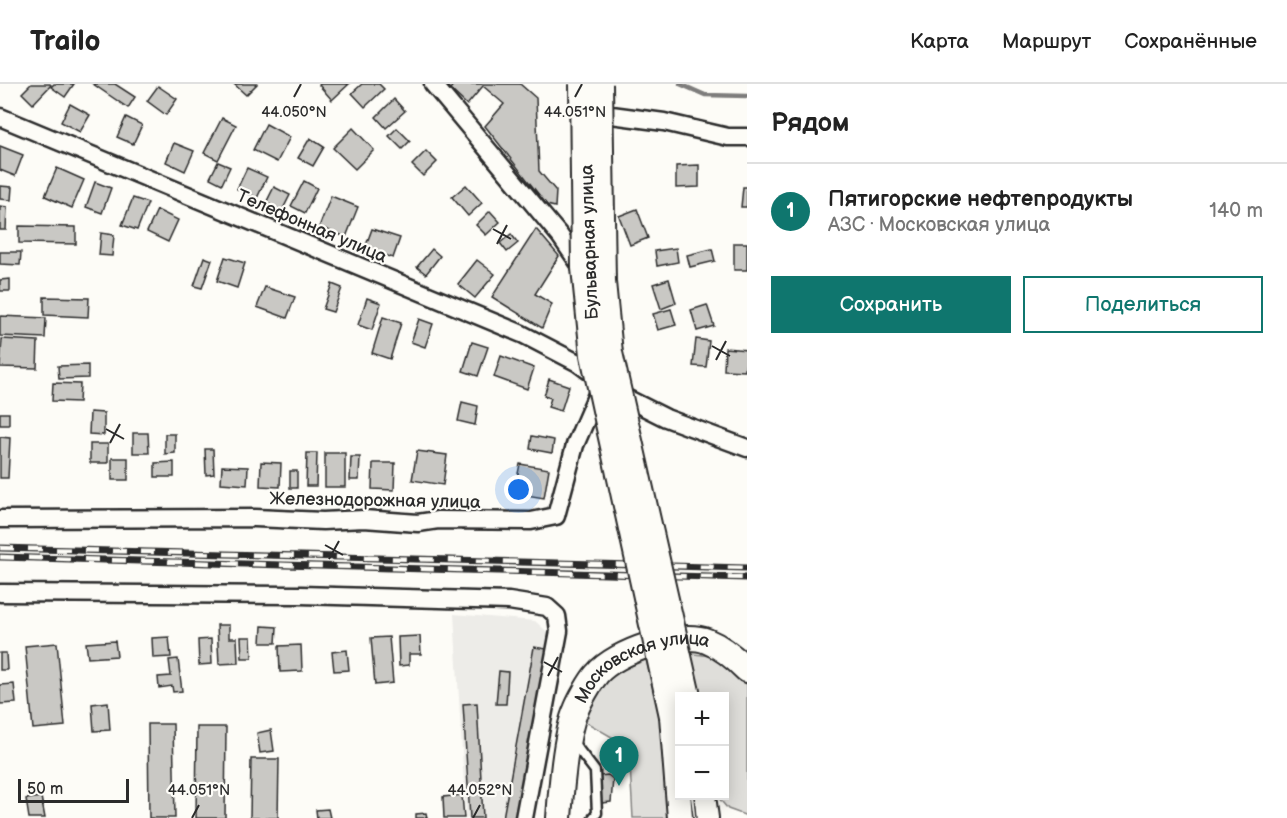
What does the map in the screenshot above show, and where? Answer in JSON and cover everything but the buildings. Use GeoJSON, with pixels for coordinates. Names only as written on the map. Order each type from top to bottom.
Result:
{"type":"FeatureCollection","features":[{"type":"Feature","properties":{"kind":"main road"},"geometry":{"type":"LineString","coordinates":[[582,84],[584,268],[593,355],[672,716],[680,818]]}},
{"type":"Feature","properties":{"kind":"main road"},"geometry":{"type":"LineString","coordinates":[[602,84],[603,282],[610,353],[687,692]]}},
{"type":"Feature","properties":{"kind":"main road","name":"Московская улица"},"geometry":{"type":"LineString","coordinates":[[559,818],[569,736],[576,710],[597,673],[619,657],[655,643],[681,638],[706,640],[734,657],[747,670]]}},
{"type":"Feature","properties":{"kind":"main road"},"geometry":{"type":"LineString","coordinates":[[704,800],[706,818]]}},
{"type":"Feature","properties":{"kind":"street"},"geometry":{"type":"LineString","coordinates":[[433,84],[560,236],[609,306]]}},
{"type":"Feature","properties":{"kind":"street","name":"Бульварная улица"},"geometry":{"type":"LineString","coordinates":[[602,84],[609,306],[624,397]]}},
{"type":"Feature","properties":{"kind":"street"},"geometry":{"type":"LineString","coordinates":[[604,114],[664,122],[728,137],[747,137]]}},
{"type":"Feature","properties":{"kind":"street","name":"Телефонная улица"},"geometry":{"type":"LineString","coordinates":[[0,117],[522,334],[578,363],[602,381]]}},
{"type":"Feature","properties":{"kind":"street"},"geometry":{"type":"LineString","coordinates":[[602,381],[624,397],[666,418],[747,448]]}},
{"type":"Feature","properties":{"kind":"street","name":"Железнодорожная улица"},"geometry":{"type":"LineString","coordinates":[[0,519],[255,518],[323,521],[364,519],[418,523],[438,520],[531,521],[556,516],[575,445],[602,381]]}},
{"type":"Feature","properties":{"kind":"street"},"geometry":{"type":"LineString","coordinates":[[0,593],[301,595],[509,601],[547,608],[557,616],[559,631],[524,818]]}},
{"type":"Feature","properties":{"kind":"lane"},"geometry":{"type":"LineString","coordinates":[[569,736],[595,771],[597,813],[593,818]]}},
{"type":"Feature","properties":{"kind":"shaded area"},"geometry":{"type":"Polygon","coordinates":[[[454,614],[535,621],[553,637],[519,818],[466,818],[454,614]]]}},
{"type":"Feature","properties":{"kind":"shaded area"},"geometry":{"type":"Polygon","coordinates":[[[691,654],[709,656],[723,661],[735,670],[747,685],[747,816],[728,809],[720,800],[729,800],[729,692],[699,692],[691,654]]]}},
{"type":"Feature","properties":{"kind":"shaded area"},"geometry":{"type":"Polygon","coordinates":[[[646,659],[662,727],[670,818],[633,818],[629,747],[584,721],[593,696],[609,673],[646,659]]]}},
{"type":"Feature","properties":{"kind":"waterway"},"geometry":{"type":"LineString","coordinates":[[680,84],[705,95],[747,96]]}},
{"type":"Feature","properties":{"kind":"tram line"},"geometry":{"type":"LineString","coordinates":[[588,84],[591,254],[599,355],[675,703]]}},
{"type":"Feature","properties":{"kind":"tram line"},"geometry":{"type":"LineString","coordinates":[[694,800],[696,818]]}},
{"type":"Feature","properties":{"kind":"railway"},"geometry":{"type":"LineString","coordinates":[[0,548],[747,568]]}},
{"type":"Feature","properties":{"kind":"railway"},"geometry":{"type":"LineString","coordinates":[[0,557],[747,578]]}},
{"type":"Feature","properties":{"kind":"place","name":"Пятигорские нефтепродукты"},"geometry":{"type":"Point","coordinates":[619,786]}}]}
